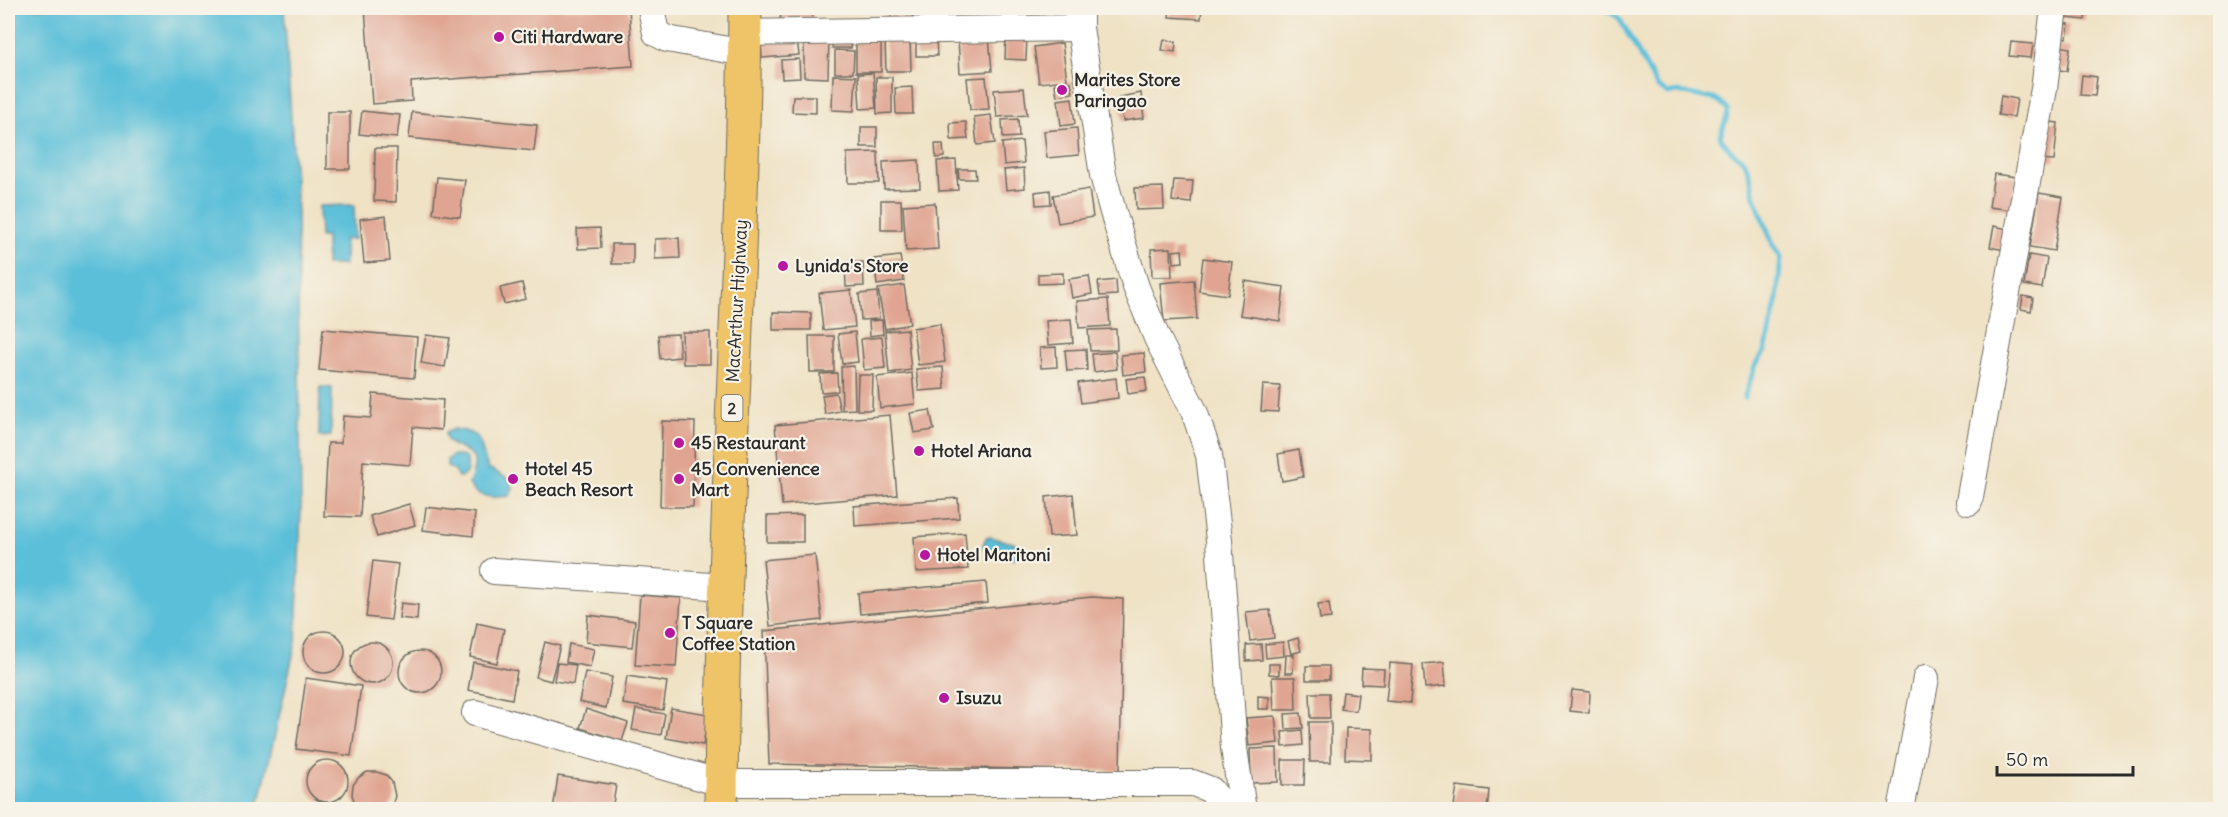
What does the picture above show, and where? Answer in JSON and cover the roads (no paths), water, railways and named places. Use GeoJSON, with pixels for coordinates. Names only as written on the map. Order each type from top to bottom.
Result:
{"type":"FeatureCollection","features":[{"type":"Feature","properties":{"kind":"highway","name":"MacArthur Highway"},"geometry":{"type":"LineString","coordinates":[[721,796],[725,587],[744,148],[745,31]]}},
{"type":"Feature","properties":{"kind":"street"},"geometry":{"type":"LineString","coordinates":[[651,8],[656,33],[667,39],[745,31],[947,19],[1080,18],[1103,175],[1116,222],[1136,287],[1157,338],[1194,411],[1209,455],[1219,540],[1234,748],[1243,810]]}},
{"type":"Feature","properties":{"kind":"street"},"geometry":{"type":"LineString","coordinates":[[1969,502],[2044,89],[2054,8]]}},
{"type":"Feature","properties":{"kind":"street"},"geometry":{"type":"LineString","coordinates":[[494,571],[725,587]]}},
{"type":"Feature","properties":{"kind":"street"},"geometry":{"type":"LineString","coordinates":[[1901,810],[1926,678]]}},
{"type":"Feature","properties":{"kind":"street"},"geometry":{"type":"LineString","coordinates":[[475,714],[721,796],[1193,783],[1211,790],[1222,804],[1238,810]]}},
{"type":"Feature","properties":{"kind":"water"},"geometry":{"type":"Polygon","coordinates":[[[8,8],[284,8],[297,213],[301,507],[296,642],[258,809],[8,809],[8,8]]]}},
{"type":"Feature","properties":{"kind":"water"},"geometry":{"type":"Polygon","coordinates":[[[354,205],[355,239],[345,239],[345,265],[326,265],[326,237],[320,237],[319,206],[354,205]]]}},
{"type":"Feature","properties":{"kind":"water"},"geometry":{"type":"Polygon","coordinates":[[[320,387],[332,388],[331,436],[319,437],[320,387]]]}},
{"type":"Feature","properties":{"kind":"water"},"geometry":{"type":"Polygon","coordinates":[[[454,429],[471,433],[476,437],[488,468],[509,479],[513,488],[509,496],[486,496],[472,489],[469,484],[474,469],[474,460],[465,450],[452,445],[447,440],[445,433],[454,429]]]}},
{"type":"Feature","properties":{"kind":"water"},"geometry":{"type":"Polygon","coordinates":[[[453,455],[464,457],[467,460],[467,471],[461,477],[447,467],[447,460],[453,455]]]}},
{"type":"Feature","properties":{"kind":"water"},"geometry":{"type":"Polygon","coordinates":[[[991,537],[1019,545],[1020,549],[1016,558],[1011,559],[1004,553],[985,550],[983,545],[986,538],[991,537]]]}},
{"type":"Feature","properties":{"kind":"waterway"},"geometry":{"type":"LineString","coordinates":[[1603,8],[1619,18],[1657,86],[1668,94],[1680,92],[1715,99],[1728,111],[1720,137],[1729,149],[1745,162],[1753,192],[1773,245],[1781,258],[1777,299],[1765,351],[1756,364],[1744,398]]}},
{"type":"Feature","properties":{"kind":"place","name":"Citi Hardware"},"geometry":{"type":"Point","coordinates":[499,37]}},
{"type":"Feature","properties":{"kind":"place","name":"Marites Store Paringao"},"geometry":{"type":"Point","coordinates":[1062,90]}},
{"type":"Feature","properties":{"kind":"place","name":"Lynida's Store"},"geometry":{"type":"Point","coordinates":[783,266]}},
{"type":"Feature","properties":{"kind":"place","name":"45 Restaurant"},"geometry":{"type":"Point","coordinates":[679,443]}},
{"type":"Feature","properties":{"kind":"place","name":"Hotel Ariana"},"geometry":{"type":"Point","coordinates":[919,451]}},
{"type":"Feature","properties":{"kind":"place","name":"Hotel 45 Beach Resort"},"geometry":{"type":"Point","coordinates":[513,479]}},
{"type":"Feature","properties":{"kind":"place","name":"45 Convenience Mart"},"geometry":{"type":"Point","coordinates":[679,479]}},
{"type":"Feature","properties":{"kind":"place","name":"Hotel Maritoni"},"geometry":{"type":"Point","coordinates":[925,555]}},
{"type":"Feature","properties":{"kind":"place","name":"T Square Coffee Station"},"geometry":{"type":"Point","coordinates":[670,633]}},
{"type":"Feature","properties":{"kind":"place","name":"Isuzu"},"geometry":{"type":"Point","coordinates":[944,698]}}]}
